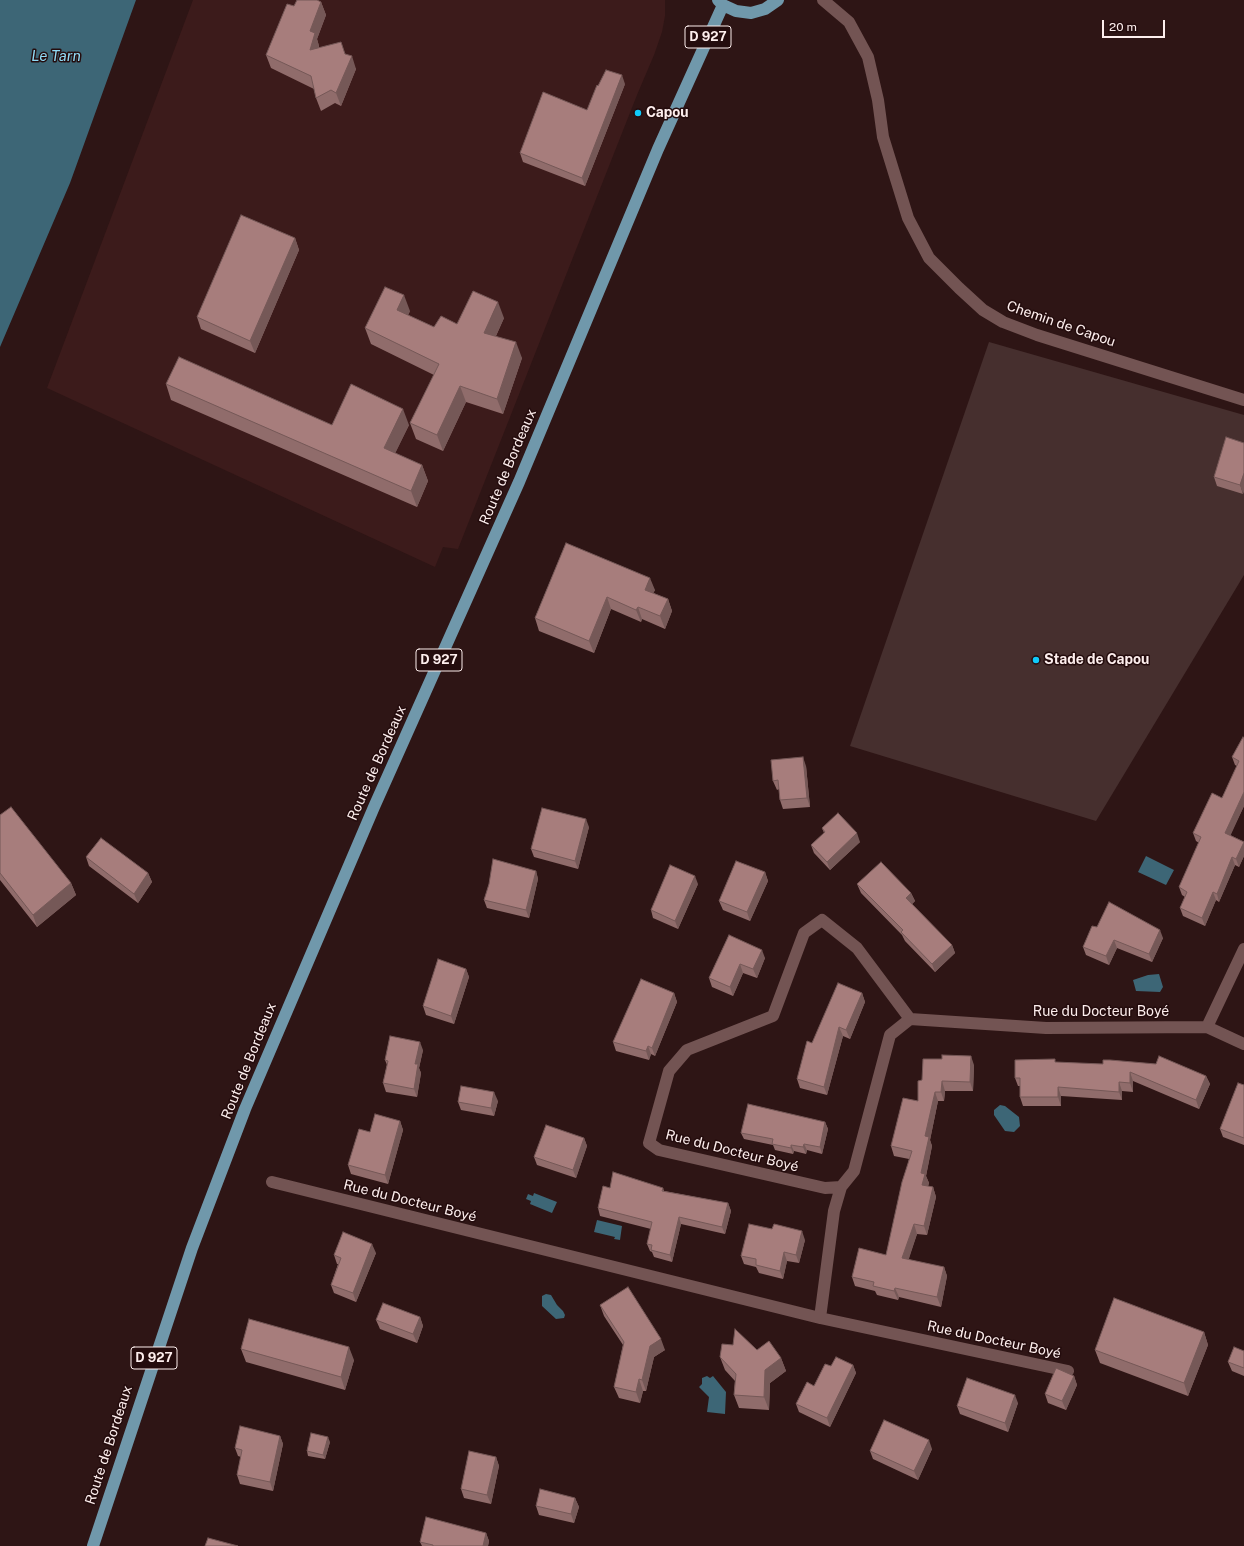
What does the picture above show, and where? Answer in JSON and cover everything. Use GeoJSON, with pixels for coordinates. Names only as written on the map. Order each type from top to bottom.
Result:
{"type":"FeatureCollection","features":[{"type":"Feature","properties":{"kind":"main road"},"geometry":{"type":"LineString","coordinates":[[720,3],[736,11],[751,13],[765,9],[778,0]]}},
{"type":"Feature","properties":{"kind":"main road","name":"Route de Bordeaux"},"geometry":{"type":"LineString","coordinates":[[93,1546],[192,1248],[245,1109],[374,807],[519,482],[720,3]]}},
{"type":"Feature","properties":{"kind":"street","name":"Chemin de Capou"},"geometry":{"type":"LineString","coordinates":[[823,0],[849,22],[868,57],[878,100],[883,138],[908,218],[929,258],[959,288],[983,310],[1003,322],[1037,335],[1244,400]]}},
{"type":"Feature","properties":{"kind":"street","name":"Rue du Docteur Boyé"},"geometry":{"type":"LineString","coordinates":[[841,1187],[824,1188],[659,1150],[649,1143],[669,1071],[687,1050],[773,1016],[804,933],[822,920],[857,948],[910,1019],[1046,1028],[1207,1027]]}},
{"type":"Feature","properties":{"kind":"street"},"geometry":{"type":"LineString","coordinates":[[1244,950],[1207,1027],[1244,1044]]}},
{"type":"Feature","properties":{"kind":"street"},"geometry":{"type":"LineString","coordinates":[[820,1318],[834,1211],[841,1187],[854,1171],[890,1035],[910,1019]]}},
{"type":"Feature","properties":{"kind":"street","name":"Rue du Docteur Boyé"},"geometry":{"type":"LineString","coordinates":[[272,1182],[820,1318],[1068,1371]]}},
{"type":"Feature","properties":{"kind":"shaded area"},"geometry":{"type":"Polygon","coordinates":[[[193,0],[665,0],[665,16],[662,32],[654,55],[458,549],[443,547],[435,567],[47,388],[193,0]]]}},
{"type":"Feature","properties":{"kind":"shaded area","name":"Stade de Capou"},"geometry":{"type":"Polygon","coordinates":[[[989,342],[1244,415],[1244,575],[1096,821],[850,746],[989,342]]]}},
{"type":"Feature","properties":{"kind":"water","name":"Le Tarn"},"geometry":{"type":"Polygon","coordinates":[[[0,0],[136,0],[70,183],[0,347],[0,0]]]}},
{"type":"Feature","properties":{"kind":"water"},"geometry":{"type":"Polygon","coordinates":[[[1146,856],[1174,870],[1166,885],[1138,872],[1146,856]]]}},
{"type":"Feature","properties":{"kind":"water"},"geometry":{"type":"Polygon","coordinates":[[[1159,974],[1163,987],[1160,992],[1136,991],[1133,980],[1148,975],[1159,974]]]}},
{"type":"Feature","properties":{"kind":"water"},"geometry":{"type":"Polygon","coordinates":[[[1000,1105],[1005,1106],[1019,1117],[1020,1126],[1014,1132],[1005,1131],[994,1115],[994,1110],[1000,1105]]]}},
{"type":"Feature","properties":{"kind":"water"},"geometry":{"type":"Polygon","coordinates":[[[534,1193],[557,1202],[552,1213],[530,1204],[531,1201],[526,1199],[528,1194],[533,1196],[534,1193]]]}},
{"type":"Feature","properties":{"kind":"water"},"geometry":{"type":"Polygon","coordinates":[[[597,1220],[622,1226],[620,1240],[614,1239],[615,1237],[594,1232],[597,1220]]]}},
{"type":"Feature","properties":{"kind":"water"},"geometry":{"type":"Polygon","coordinates":[[[546,1294],[551,1295],[563,1311],[565,1315],[564,1318],[556,1319],[542,1306],[542,1296],[546,1294]]]}},
{"type":"Feature","properties":{"kind":"water"},"geometry":{"type":"Polygon","coordinates":[[[707,1376],[710,1378],[713,1376],[726,1392],[725,1414],[707,1412],[709,1397],[699,1387],[702,1384],[702,1378],[707,1376]]]}},
{"type":"Feature","properties":{"kind":"building"},"geometry":{"type":"Polygon","coordinates":[[[297,0],[317,0],[321,2],[310,31],[315,33],[310,50],[341,42],[345,54],[352,56],[336,93],[331,90],[316,98],[311,76],[266,55],[287,4],[294,6],[297,0]]]}},
{"type":"Feature","properties":{"kind":"building"},"geometry":{"type":"Polygon","coordinates":[[[606,70],[622,75],[582,178],[520,153],[543,92],[587,110],[597,85],[598,86],[606,70]]]}},
{"type":"Feature","properties":{"kind":"building"},"geometry":{"type":"Polygon","coordinates":[[[241,215],[295,238],[250,341],[197,317],[241,215]]]}},
{"type":"Feature","properties":{"kind":"building"},"geometry":{"type":"Polygon","coordinates":[[[385,287],[404,295],[397,310],[434,327],[441,316],[457,324],[473,291],[498,302],[484,333],[516,342],[497,399],[460,386],[437,435],[410,423],[439,364],[365,328],[385,287]]]}},
{"type":"Feature","properties":{"kind":"building"},"geometry":{"type":"Polygon","coordinates":[[[179,357],[332,425],[351,384],[403,409],[384,448],[422,465],[411,491],[166,384],[179,357]]]}},
{"type":"Feature","properties":{"kind":"building"},"geometry":{"type":"Polygon","coordinates":[[[1226,437],[1244,443],[1244,473],[1240,485],[1214,477],[1226,437]]]}},
{"type":"Feature","properties":{"kind":"building"},"geometry":{"type":"Polygon","coordinates":[[[566,543],[650,578],[645,590],[668,599],[660,616],[638,607],[636,610],[607,597],[589,641],[535,618],[566,543]]]}},
{"type":"Feature","properties":{"kind":"building"},"geometry":{"type":"Polygon","coordinates":[[[1243,737],[1244,792],[1225,833],[1244,842],[1236,859],[1232,857],[1217,894],[1213,892],[1202,918],[1180,908],[1187,892],[1179,887],[1201,837],[1193,833],[1212,793],[1222,798],[1239,761],[1232,757],[1243,737]]]}},
{"type":"Feature","properties":{"kind":"building"},"geometry":{"type":"Polygon","coordinates":[[[803,757],[807,798],[780,800],[778,780],[773,781],[771,760],[803,757]]]}},
{"type":"Feature","properties":{"kind":"building"},"geometry":{"type":"Polygon","coordinates":[[[11,807],[71,883],[33,915],[0,873],[0,815],[11,807]]]}},
{"type":"Feature","properties":{"kind":"building"},"geometry":{"type":"Polygon","coordinates":[[[542,808],[586,819],[575,861],[531,849],[542,808]]]}},
{"type":"Feature","properties":{"kind":"building"},"geometry":{"type":"Polygon","coordinates":[[[838,813],[857,833],[827,862],[811,845],[825,832],[822,828],[838,813]]]}},
{"type":"Feature","properties":{"kind":"building"},"geometry":{"type":"Polygon","coordinates":[[[101,838],[148,873],[134,894],[86,857],[101,838]]]}},
{"type":"Feature","properties":{"kind":"building"},"geometry":{"type":"Polygon","coordinates":[[[493,859],[536,871],[526,910],[484,900],[489,884],[493,859]]]}},
{"type":"Feature","properties":{"kind":"building"},"geometry":{"type":"Polygon","coordinates":[[[736,861],[765,872],[747,912],[719,901],[736,861]]]}},
{"type":"Feature","properties":{"kind":"building"},"geometry":{"type":"Polygon","coordinates":[[[881,862],[911,893],[906,898],[952,945],[932,964],[901,932],[903,930],[857,884],[881,862]]]}},
{"type":"Feature","properties":{"kind":"building"},"geometry":{"type":"Polygon","coordinates":[[[670,865],[695,876],[675,921],[651,910],[670,865]]]}},
{"type":"Feature","properties":{"kind":"building"},"geometry":{"type":"Polygon","coordinates":[[[1109,902],[1160,930],[1149,954],[1114,940],[1106,956],[1083,947],[1092,926],[1097,927],[1109,902]]]}},
{"type":"Feature","properties":{"kind":"building"},"geometry":{"type":"Polygon","coordinates":[[[729,935],[762,950],[753,969],[740,964],[730,987],[709,978],[729,935]]]}},
{"type":"Feature","properties":{"kind":"building"},"geometry":{"type":"Polygon","coordinates":[[[438,959],[466,969],[451,1016],[423,1006],[438,959]]]}},
{"type":"Feature","properties":{"kind":"building"},"geometry":{"type":"Polygon","coordinates":[[[641,979],[674,993],[652,1048],[648,1046],[646,1051],[613,1042],[641,979]]]}},
{"type":"Feature","properties":{"kind":"building"},"geometry":{"type":"Polygon","coordinates":[[[838,983],[862,993],[846,1030],[839,1027],[824,1087],[797,1079],[807,1041],[812,1043],[838,983]]]}},
{"type":"Feature","properties":{"kind":"building"},"geometry":{"type":"Polygon","coordinates":[[[390,1036],[420,1042],[415,1064],[418,1064],[414,1089],[383,1083],[388,1061],[385,1060],[390,1036]]]}},
{"type":"Feature","properties":{"kind":"building"},"geometry":{"type":"Polygon","coordinates":[[[942,1055],[971,1056],[970,1082],[942,1081],[941,1092],[935,1092],[925,1136],[929,1137],[921,1173],[925,1174],[922,1185],[933,1187],[924,1226],[914,1224],[902,1258],[944,1267],[937,1297],[895,1288],[894,1291],[873,1286],[874,1282],[852,1277],[859,1248],[886,1255],[902,1182],[912,1151],[891,1146],[903,1098],[918,1101],[918,1081],[922,1080],[923,1059],[942,1059],[942,1055]]]}},
{"type":"Feature","properties":{"kind":"building"},"geometry":{"type":"Polygon","coordinates":[[[1159,1056],[1206,1076],[1196,1100],[1130,1072],[1130,1083],[1119,1082],[1119,1092],[1058,1087],[1058,1097],[1020,1097],[1020,1078],[1015,1078],[1015,1060],[1055,1059],[1055,1062],[1103,1064],[1103,1060],[1110,1060],[1156,1064],[1159,1056]]]}},
{"type":"Feature","properties":{"kind":"building"},"geometry":{"type":"Polygon","coordinates":[[[1238,1083],[1244,1085],[1244,1138],[1220,1129],[1238,1083]]]}},
{"type":"Feature","properties":{"kind":"building"},"geometry":{"type":"Polygon","coordinates":[[[461,1086],[494,1092],[491,1108],[458,1102],[461,1086]]]}},
{"type":"Feature","properties":{"kind":"building"},"geometry":{"type":"Polygon","coordinates":[[[748,1104],[825,1122],[820,1147],[804,1144],[803,1147],[791,1145],[791,1148],[772,1144],[773,1139],[741,1133],[748,1104]]]}},
{"type":"Feature","properties":{"kind":"building"},"geometry":{"type":"Polygon","coordinates":[[[375,1114],[400,1121],[385,1175],[348,1165],[359,1129],[370,1132],[375,1114]]]}},
{"type":"Feature","properties":{"kind":"building"},"geometry":{"type":"Polygon","coordinates":[[[546,1125],[584,1138],[573,1170],[534,1157],[546,1125]]]}},
{"type":"Feature","properties":{"kind":"building"},"geometry":{"type":"Polygon","coordinates":[[[613,1172],[663,1188],[662,1191],[728,1203],[722,1227],[679,1217],[670,1255],[651,1250],[652,1245],[647,1244],[652,1222],[598,1208],[603,1186],[610,1188],[613,1172]]]}},
{"type":"Feature","properties":{"kind":"building"},"geometry":{"type":"Polygon","coordinates":[[[749,1224],[772,1229],[774,1224],[802,1231],[796,1255],[784,1252],[780,1271],[756,1265],[756,1259],[741,1256],[749,1224]]]}},
{"type":"Feature","properties":{"kind":"building"},"geometry":{"type":"Polygon","coordinates":[[[343,1232],[372,1244],[353,1293],[331,1285],[341,1258],[334,1255],[343,1232]]]}},
{"type":"Feature","properties":{"kind":"building"},"geometry":{"type":"Polygon","coordinates":[[[628,1287],[661,1339],[650,1346],[642,1380],[639,1379],[636,1392],[614,1387],[624,1342],[600,1305],[628,1287]]]}},
{"type":"Feature","properties":{"kind":"building"},"geometry":{"type":"Polygon","coordinates":[[[1114,1298],[1204,1332],[1184,1383],[1095,1350],[1114,1298]]]}},
{"type":"Feature","properties":{"kind":"building"},"geometry":{"type":"Polygon","coordinates":[[[383,1303],[420,1317],[413,1334],[376,1320],[383,1303]]]}},
{"type":"Feature","properties":{"kind":"building"},"geometry":{"type":"Polygon","coordinates":[[[249,1319],[349,1347],[341,1377],[241,1349],[249,1319]]]}},
{"type":"Feature","properties":{"kind":"building"},"geometry":{"type":"Polygon","coordinates":[[[735,1329],[757,1350],[769,1341],[781,1358],[765,1370],[764,1397],[734,1395],[736,1374],[720,1357],[722,1344],[733,1345],[735,1329]]]}},
{"type":"Feature","properties":{"kind":"building"},"geometry":{"type":"Polygon","coordinates":[[[1234,1347],[1244,1351],[1244,1368],[1228,1362],[1234,1347]]]}},
{"type":"Feature","properties":{"kind":"building"},"geometry":{"type":"Polygon","coordinates":[[[836,1357],[853,1365],[827,1418],[796,1404],[807,1382],[814,1386],[825,1364],[831,1366],[836,1357]]]}},
{"type":"Feature","properties":{"kind":"building"},"geometry":{"type":"Polygon","coordinates":[[[1056,1368],[1074,1376],[1062,1401],[1045,1394],[1056,1368]]]}},
{"type":"Feature","properties":{"kind":"building"},"geometry":{"type":"Polygon","coordinates":[[[967,1378],[1015,1395],[1005,1423],[957,1406],[967,1378]]]}},
{"type":"Feature","properties":{"kind":"building"},"geometry":{"type":"Polygon","coordinates":[[[884,1420],[929,1440],[914,1471],[870,1451],[884,1420]]]}},
{"type":"Feature","properties":{"kind":"building"},"geometry":{"type":"Polygon","coordinates":[[[240,1426],[280,1436],[270,1482],[237,1475],[242,1450],[235,1448],[240,1426]]]}},
{"type":"Feature","properties":{"kind":"building"},"geometry":{"type":"Polygon","coordinates":[[[311,1433],[328,1437],[323,1455],[307,1451],[311,1433]]]}},
{"type":"Feature","properties":{"kind":"building"},"geometry":{"type":"Polygon","coordinates":[[[469,1451],[496,1457],[487,1495],[461,1489],[469,1451]]]}},
{"type":"Feature","properties":{"kind":"building"},"geometry":{"type":"Polygon","coordinates":[[[540,1489],[575,1498],[571,1514],[536,1506],[540,1489]]]}},
{"type":"Feature","properties":{"kind":"building"},"geometry":{"type":"Polygon","coordinates":[[[426,1517],[486,1533],[483,1546],[433,1546],[420,1542],[426,1517]]]}},
{"type":"Feature","properties":{"kind":"building"},"geometry":{"type":"Polygon","coordinates":[[[208,1538],[238,1546],[205,1546],[208,1538]]]}},
{"type":"Feature","properties":{"kind":"place","name":"Capou"},"geometry":{"type":"Point","coordinates":[638,113]}},
{"type":"Feature","properties":{"kind":"place","name":"Stade de Capou"},"geometry":{"type":"Point","coordinates":[1036,660]}}]}
